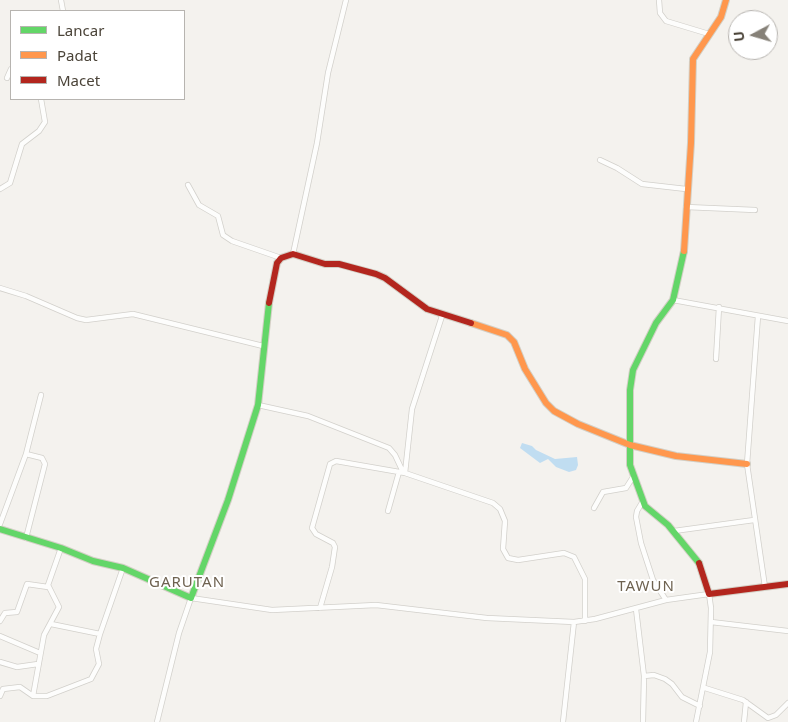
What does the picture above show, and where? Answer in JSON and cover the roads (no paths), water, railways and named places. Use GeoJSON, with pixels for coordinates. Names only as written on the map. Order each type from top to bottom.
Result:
{"type":"FeatureCollection","features":[{"type":"Feature","properties":{"kind":"street"},"geometry":{"type":"LineString","coordinates":[[293,254],[317,143],[328,74],[346,0]]}},
{"type":"Feature","properties":{"kind":"street"},"geometry":{"type":"LineString","coordinates":[[658,0],[660,13],[666,21],[710,34]]}},
{"type":"Feature","properties":{"kind":"street"},"geometry":{"type":"LineString","coordinates":[[696,722],[705,688],[710,652],[711,622],[709,594],[698,560],[674,531],[649,511],[633,477],[629,459],[630,390],[633,370],[656,323],[673,300],[682,258],[686,208],[691,143],[691,72],[699,48],[721,16],[726,0]]}},
{"type":"Feature","properties":{"kind":"street"},"geometry":{"type":"LineString","coordinates":[[8,78],[10,72]]}},
{"type":"Feature","properties":{"kind":"street"},"geometry":{"type":"LineString","coordinates":[[0,189],[10,183],[22,144],[39,131],[45,122],[42,100]]}},
{"type":"Feature","properties":{"kind":"street"},"geometry":{"type":"LineString","coordinates":[[600,160],[642,184],[686,190]]}},
{"type":"Feature","properties":{"kind":"street"},"geometry":{"type":"LineString","coordinates":[[188,185],[199,205],[218,216],[223,234],[232,241],[281,258]]}},
{"type":"Feature","properties":{"kind":"street"},"geometry":{"type":"LineString","coordinates":[[686,208],[755,210]]}},
{"type":"Feature","properties":{"kind":"street"},"geometry":{"type":"LineString","coordinates":[[157,722],[179,633],[228,500],[258,405],[263,346],[272,284],[277,263],[281,258],[293,254],[325,264],[340,264],[382,276],[415,302],[442,316],[511,337],[525,369],[546,403],[564,418],[630,445],[676,456],[747,464]]}},
{"type":"Feature","properties":{"kind":"street"},"geometry":{"type":"LineString","coordinates":[[0,288],[26,296],[86,320],[133,314],[263,346]]}},
{"type":"Feature","properties":{"kind":"street"},"geometry":{"type":"LineString","coordinates":[[673,300],[788,321]]}},
{"type":"Feature","properties":{"kind":"street"},"geometry":{"type":"LineString","coordinates":[[716,359],[719,307]]}},
{"type":"Feature","properties":{"kind":"street"},"geometry":{"type":"LineString","coordinates":[[388,512],[403,472],[412,409],[442,316]]}},
{"type":"Feature","properties":{"kind":"street"},"geometry":{"type":"LineString","coordinates":[[758,316],[747,464],[765,587]]}},
{"type":"Feature","properties":{"kind":"street"},"geometry":{"type":"LineString","coordinates":[[0,524],[26,454],[41,395]]}},
{"type":"Feature","properties":{"kind":"street"},"geometry":{"type":"LineString","coordinates":[[258,405],[317,419],[381,444],[392,450],[403,472]]}},
{"type":"Feature","properties":{"kind":"street"},"geometry":{"type":"LineString","coordinates":[[26,454],[42,458],[45,464],[26,538]]}},
{"type":"Feature","properties":{"kind":"street"},"geometry":{"type":"LineString","coordinates":[[320,608],[332,567],[335,547],[334,543],[314,533],[312,528],[330,464],[339,461],[403,472],[498,506],[505,521],[503,549],[508,558],[518,560],[559,554],[572,555],[585,578],[585,621]]}},
{"type":"Feature","properties":{"kind":"street"},"geometry":{"type":"LineString","coordinates":[[594,508],[603,492],[626,488],[633,477]]}},
{"type":"Feature","properties":{"kind":"street"},"geometry":{"type":"LineString","coordinates":[[643,501],[636,517],[641,543],[653,580],[666,600]]}},
{"type":"Feature","properties":{"kind":"street"},"geometry":{"type":"LineString","coordinates":[[674,531],[754,520]]}},
{"type":"Feature","properties":{"kind":"street"},"geometry":{"type":"LineString","coordinates":[[0,530],[61,548],[93,561],[123,568],[191,598],[272,610],[359,604],[383,605],[487,618],[574,622],[636,609],[666,600],[788,584]]}},
{"type":"Feature","properties":{"kind":"street"},"geometry":{"type":"LineString","coordinates":[[33,696],[44,635],[58,607],[48,587],[61,548]]}},
{"type":"Feature","properties":{"kind":"street"},"geometry":{"type":"LineString","coordinates":[[0,696],[3,689],[20,687],[33,696],[47,696],[92,679],[99,664],[96,649],[100,634],[123,568]]}},
{"type":"Feature","properties":{"kind":"street"},"geometry":{"type":"LineString","coordinates":[[0,621],[5,613],[17,612],[27,584],[48,587]]}},
{"type":"Feature","properties":{"kind":"street"},"geometry":{"type":"LineString","coordinates":[[636,609],[644,676],[643,722]]}},
{"type":"Feature","properties":{"kind":"street"},"geometry":{"type":"LineString","coordinates":[[563,722],[574,622]]}},
{"type":"Feature","properties":{"kind":"street"},"geometry":{"type":"LineString","coordinates":[[711,622],[788,632]]}},
{"type":"Feature","properties":{"kind":"street"},"geometry":{"type":"LineString","coordinates":[[51,624],[100,634]]}},
{"type":"Feature","properties":{"kind":"street"},"geometry":{"type":"LineString","coordinates":[[0,636],[40,653]]}},
{"type":"Feature","properties":{"kind":"street"},"geometry":{"type":"LineString","coordinates":[[0,662],[17,667],[38,664]]}},
{"type":"Feature","properties":{"kind":"street"},"geometry":{"type":"LineString","coordinates":[[644,676],[654,675],[665,679],[672,684],[682,698],[700,706]]}},
{"type":"Feature","properties":{"kind":"street"},"geometry":{"type":"LineString","coordinates":[[705,688],[746,702],[768,718],[776,715],[788,703]]}},
{"type":"Feature","properties":{"kind":"street"},"geometry":{"type":"LineString","coordinates":[[744,722],[746,702]]}},
{"type":"Feature","properties":{"kind":"water"},"geometry":{"type":"Polygon","coordinates":[[[522,443],[532,446],[536,450],[555,459],[577,457],[578,465],[576,470],[569,472],[556,467],[548,459],[540,463],[520,448],[522,443]]]}},
{"type":"Feature","properties":{"kind":"district","name":"GARUTAN"},"geometry":{"type":"Point","coordinates":[187,583]}},
{"type":"Feature","properties":{"kind":"district","name":"TAWUN"},"geometry":{"type":"Point","coordinates":[646,587]}}]}
